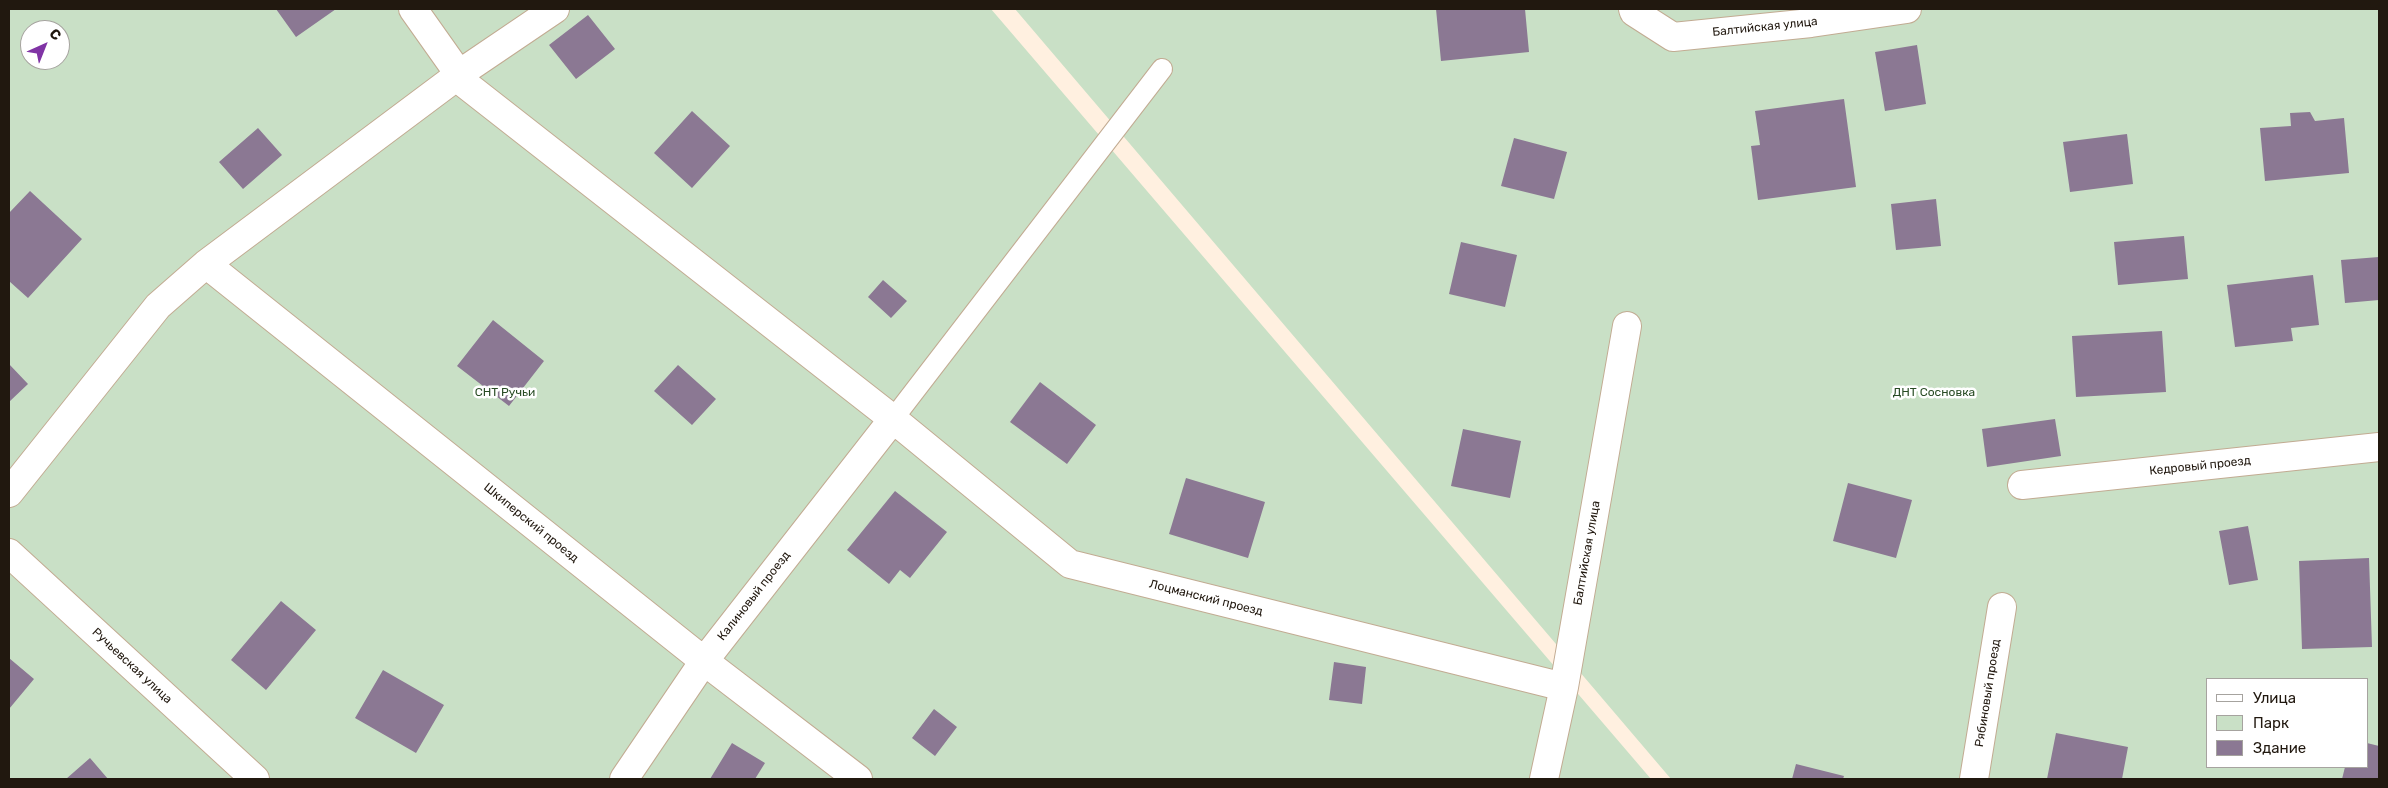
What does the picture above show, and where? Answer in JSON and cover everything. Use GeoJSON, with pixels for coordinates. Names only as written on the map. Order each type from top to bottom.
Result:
{"type":"FeatureCollection","features":[{"type":"Feature","properties":{"kind":"street","name":"Лоцманский проезд"},"geometry":{"type":"LineString","coordinates":[[413,9],[458,76],[893,419],[1070,564],[1564,687]]}},
{"type":"Feature","properties":{"kind":"street"},"geometry":{"type":"LineString","coordinates":[[9,494],[158,306],[206,264],[458,76],[555,9]]}},
{"type":"Feature","properties":{"kind":"street","name":"Балтийская улица"},"geometry":{"type":"LineString","coordinates":[[1633,9],[1634,12],[1673,37],[1811,22],[1907,9]]}},
{"type":"Feature","properties":{"kind":"street","name":"Шкиперский проезд"},"geometry":{"type":"LineString","coordinates":[[206,264],[704,661],[858,779]]}},
{"type":"Feature","properties":{"kind":"street","name":"Балтийская улица"},"geometry":{"type":"LineString","coordinates":[[1544,779],[1564,687],[1627,326]]}},
{"type":"Feature","properties":{"kind":"street","name":"Калиновый проезд"},"geometry":{"type":"LineString","coordinates":[[624,779],[704,661],[893,419]]}},
{"type":"Feature","properties":{"kind":"street","name":"Кедровый проезд"},"geometry":{"type":"LineString","coordinates":[[2022,486],[2379,447]]}},
{"type":"Feature","properties":{"kind":"street","name":"Ручьевская улица"},"geometry":{"type":"LineString","coordinates":[[9,553],[255,779]]}},
{"type":"Feature","properties":{"kind":"street","name":"Рябиновый проезд"},"geometry":{"type":"LineString","coordinates":[[1974,779],[2002,607]]}},
{"type":"Feature","properties":{"kind":"lane"},"geometry":{"type":"LineString","coordinates":[[893,419],[1162,69]]}},
{"type":"Feature","properties":{"kind":"green space","name":"СНТ Ручьи"},"geometry":{"type":"Polygon","coordinates":[[[9,9],[991,9],[1651,779],[9,779],[9,9]]]}},
{"type":"Feature","properties":{"kind":"green space","name":"ДНТ Сосновка"},"geometry":{"type":"Polygon","coordinates":[[[1015,9],[2379,9],[2379,779],[1671,779],[1015,9]]]}},
{"type":"Feature","properties":{"kind":"building"},"geometry":{"type":"Polygon","coordinates":[[[276,9],[336,9],[296,37],[276,9]]]}},
{"type":"Feature","properties":{"kind":"building"},"geometry":{"type":"Polygon","coordinates":[[[1436,9],[1525,9],[1529,52],[1441,61],[1436,9]]]}},
{"type":"Feature","properties":{"kind":"building"},"geometry":{"type":"Polygon","coordinates":[[[588,15],[615,49],[576,79],[549,45],[588,15]]]}},
{"type":"Feature","properties":{"kind":"building"},"geometry":{"type":"Polygon","coordinates":[[[1917,45],[1926,104],[1885,111],[1875,52],[1917,45]]]}},
{"type":"Feature","properties":{"kind":"building"},"geometry":{"type":"Polygon","coordinates":[[[1844,99],[1856,187],[1758,200],[1751,146],[1760,145],[1755,111],[1844,99]]]}},
{"type":"Feature","properties":{"kind":"building"},"geometry":{"type":"Polygon","coordinates":[[[692,111],[730,146],[692,188],[654,153],[692,111]]]}},
{"type":"Feature","properties":{"kind":"building"},"geometry":{"type":"Polygon","coordinates":[[[2310,112],[2315,121],[2344,118],[2349,173],[2265,181],[2260,128],[2291,126],[2290,113],[2310,112]]]}},
{"type":"Feature","properties":{"kind":"building"},"geometry":{"type":"Polygon","coordinates":[[[258,128],[282,155],[243,189],[219,162],[258,128]]]}},
{"type":"Feature","properties":{"kind":"building"},"geometry":{"type":"Polygon","coordinates":[[[2127,134],[2133,184],[2070,192],[2063,142],[2127,134]]]}},
{"type":"Feature","properties":{"kind":"building"},"geometry":{"type":"Polygon","coordinates":[[[1514,138],[1567,152],[1554,199],[1501,186],[1514,138]]]}},
{"type":"Feature","properties":{"kind":"building"},"geometry":{"type":"Polygon","coordinates":[[[30,191],[82,239],[28,298],[9,281],[9,213],[30,191]]]}},
{"type":"Feature","properties":{"kind":"building"},"geometry":{"type":"Polygon","coordinates":[[[1936,199],[1941,246],[1896,250],[1891,204],[1936,199]]]}},
{"type":"Feature","properties":{"kind":"building"},"geometry":{"type":"Polygon","coordinates":[[[2184,236],[2188,279],[2118,285],[2114,242],[2184,236]]]}},
{"type":"Feature","properties":{"kind":"building"},"geometry":{"type":"Polygon","coordinates":[[[1461,242],[1517,255],[1505,307],[1449,294],[1461,242]]]}},
{"type":"Feature","properties":{"kind":"building"},"geometry":{"type":"Polygon","coordinates":[[[2379,257],[2379,300],[2345,303],[2341,260],[2379,257]]]}},
{"type":"Feature","properties":{"kind":"building"},"geometry":{"type":"Polygon","coordinates":[[[2313,275],[2319,325],[2291,328],[2293,341],[2235,347],[2227,285],[2313,275]]]}},
{"type":"Feature","properties":{"kind":"building"},"geometry":{"type":"Polygon","coordinates":[[[883,280],[907,301],[891,318],[868,297],[883,280]]]}},
{"type":"Feature","properties":{"kind":"building"},"geometry":{"type":"Polygon","coordinates":[[[493,320],[544,361],[509,406],[457,366],[493,320]]]}},
{"type":"Feature","properties":{"kind":"building"},"geometry":{"type":"Polygon","coordinates":[[[2162,331],[2166,392],[2076,397],[2072,336],[2162,331]]]}},
{"type":"Feature","properties":{"kind":"building"},"geometry":{"type":"Polygon","coordinates":[[[9,364],[28,384],[9,402],[9,364]]]}},
{"type":"Feature","properties":{"kind":"building"},"geometry":{"type":"Polygon","coordinates":[[[678,365],[716,399],[692,425],[654,391],[678,365]]]}},
{"type":"Feature","properties":{"kind":"building"},"geometry":{"type":"Polygon","coordinates":[[[1040,382],[1096,425],[1067,464],[1010,422],[1040,382]]]}},
{"type":"Feature","properties":{"kind":"building"},"geometry":{"type":"Polygon","coordinates":[[[2055,419],[2061,456],[1987,467],[1982,429],[2055,419]]]}},
{"type":"Feature","properties":{"kind":"building"},"geometry":{"type":"Polygon","coordinates":[[[1463,429],[1521,441],[1510,498],[1451,486],[1463,429]]]}},
{"type":"Feature","properties":{"kind":"building"},"geometry":{"type":"Polygon","coordinates":[[[1186,478],[1265,502],[1248,558],[1169,534],[1186,478]]]}},
{"type":"Feature","properties":{"kind":"building"},"geometry":{"type":"Polygon","coordinates":[[[1848,483],[1912,500],[1896,558],[1833,541],[1848,483]]]}},
{"type":"Feature","properties":{"kind":"building"},"geometry":{"type":"Polygon","coordinates":[[[895,491],[947,532],[910,578],[900,570],[889,584],[847,550],[895,491]]]}},
{"type":"Feature","properties":{"kind":"building"},"geometry":{"type":"Polygon","coordinates":[[[2248,526],[2258,580],[2229,585],[2219,531],[2248,526]]]}},
{"type":"Feature","properties":{"kind":"building"},"geometry":{"type":"Polygon","coordinates":[[[2369,558],[2372,647],[2302,649],[2299,561],[2369,558]]]}},
{"type":"Feature","properties":{"kind":"building"},"geometry":{"type":"Polygon","coordinates":[[[281,601],[316,630],[266,690],[231,660],[281,601]]]}},
{"type":"Feature","properties":{"kind":"building"},"geometry":{"type":"Polygon","coordinates":[[[9,658],[34,679],[9,709],[9,658]]]}},
{"type":"Feature","properties":{"kind":"building"},"geometry":{"type":"Polygon","coordinates":[[[1334,662],[1366,667],[1362,704],[1329,700],[1334,662]]]}},
{"type":"Feature","properties":{"kind":"building"},"geometry":{"type":"Polygon","coordinates":[[[383,670],[444,705],[416,753],[355,718],[383,670]]]}},
{"type":"Feature","properties":{"kind":"building"},"geometry":{"type":"Polygon","coordinates":[[[934,709],[957,727],[935,756],[912,738],[934,709]]]}},
{"type":"Feature","properties":{"kind":"building"},"geometry":{"type":"Polygon","coordinates":[[[2056,733],[2128,747],[2122,779],[2047,779],[2056,733]]]}},
{"type":"Feature","properties":{"kind":"building"},"geometry":{"type":"Polygon","coordinates":[[[732,743],[765,763],[755,779],[710,779],[732,743]]]}},
{"type":"Feature","properties":{"kind":"building"},"geometry":{"type":"Polygon","coordinates":[[[2368,743],[2379,746],[2379,779],[2342,779],[2345,768],[2368,768],[2368,743]]]}},
{"type":"Feature","properties":{"kind":"building"},"geometry":{"type":"Polygon","coordinates":[[[90,758],[108,779],[66,779],[90,758]]]}},
{"type":"Feature","properties":{"kind":"building"},"geometry":{"type":"Polygon","coordinates":[[[1796,764],[1844,776],[1843,779],[1792,779],[1796,764]]]}}]}
